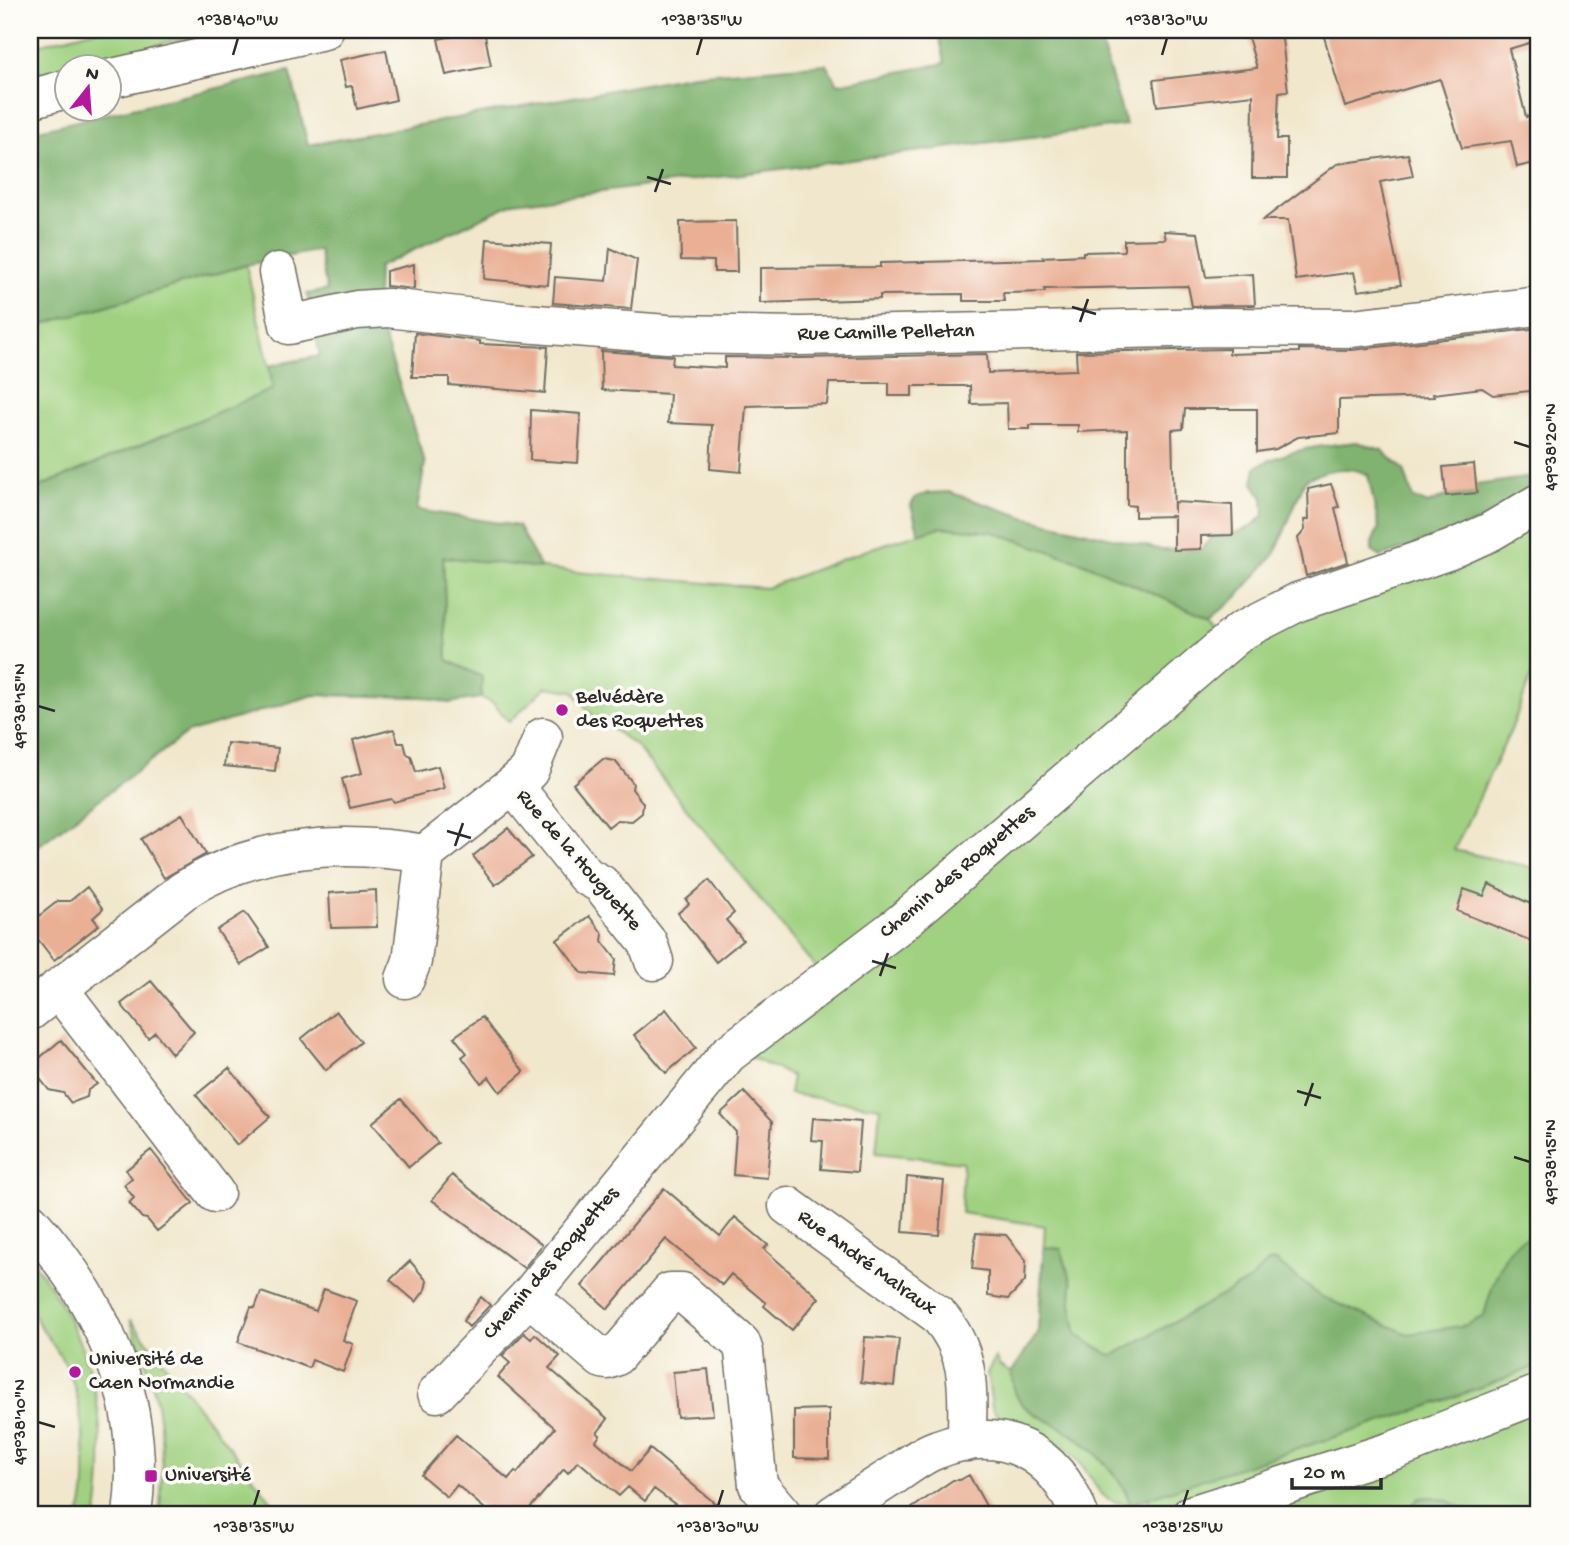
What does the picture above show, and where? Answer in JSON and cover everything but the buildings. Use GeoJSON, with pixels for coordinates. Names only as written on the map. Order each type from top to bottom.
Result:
{"type":"FeatureCollection","features":[{"type":"Feature","properties":{"kind":"street"},"geometry":{"type":"LineString","coordinates":[[122,76],[324,30]]}},
{"type":"Feature","properties":{"kind":"street"},"geometry":{"type":"LineString","coordinates":[[30,99],[52,93]]}},
{"type":"Feature","properties":{"kind":"street","name":"Rue Camille Pelletan"},"geometry":{"type":"LineString","coordinates":[[278,272],[289,325],[357,310],[388,308],[510,322],[654,333],[801,336],[1219,327],[1352,328],[1539,306]]}},
{"type":"Feature","properties":{"kind":"street","name":"Chemin des Roquettes"},"geometry":{"type":"LineString","coordinates":[[437,1393],[529,1296],[728,1054],[900,924],[1241,631],[1297,602],[1450,550],[1490,532],[1539,503]]}},
{"type":"Feature","properties":{"kind":"street"},"geometry":{"type":"LineString","coordinates":[[513,785],[529,771],[543,737]]}},
{"type":"Feature","properties":{"kind":"street","name":"Rue de la Houguette"},"geometry":{"type":"LineString","coordinates":[[425,854],[513,785],[586,876],[601,884],[648,943],[654,961]]}},
{"type":"Feature","properties":{"kind":"street"},"geometry":{"type":"LineString","coordinates":[[215,1193],[44,1000],[183,891],[222,869],[308,847],[388,848],[425,854],[412,961],[405,979]]}},
{"type":"Feature","properties":{"kind":"street","name":"Rue André Malraux"},"geometry":{"type":"LineString","coordinates":[[788,1206],[938,1315],[947,1325],[964,1356],[967,1378],[967,1442]]}},
{"type":"Feature","properties":{"kind":"street"},"geometry":{"type":"LineString","coordinates":[[30,1222],[80,1284],[117,1364],[132,1428],[132,1515]]}},
{"type":"Feature","properties":{"kind":"street"},"geometry":{"type":"LineString","coordinates":[[529,1296],[602,1359],[611,1359],[670,1292],[682,1292],[741,1343],[758,1485],[783,1515]]}},
{"type":"Feature","properties":{"kind":"street"},"geometry":{"type":"LineString","coordinates":[[1191,1515],[1395,1450],[1539,1394]]}},
{"type":"Feature","properties":{"kind":"street"},"geometry":{"type":"LineString","coordinates":[[833,1515],[921,1457],[937,1449],[967,1442],[1003,1443],[1023,1448],[1045,1461],[1065,1484],[1079,1515]]}},
{"type":"Feature","properties":{"kind":"green space"},"geometry":{"type":"Polygon","coordinates":[[[96,30],[217,30],[122,53],[52,52],[52,71],[30,76],[30,47],[96,30]]]}},
{"type":"Feature","properties":{"kind":"green space"},"geometry":{"type":"Polygon","coordinates":[[[938,30],[1097,30],[1126,125],[513,203],[378,267],[377,299],[382,331],[425,463],[417,510],[518,526],[541,568],[443,557],[447,660],[482,677],[481,698],[448,703],[424,697],[314,695],[187,733],[30,852],[30,491],[273,389],[269,366],[320,356],[307,294],[327,290],[319,250],[246,265],[30,328],[30,132],[73,122],[122,122],[122,110],[290,71],[308,145],[694,75],[826,64],[838,84],[945,63],[938,30]]]}},
{"type":"Feature","properties":{"kind":"green space"},"geometry":{"type":"Polygon","coordinates":[[[246,265],[269,366],[320,356],[317,338],[371,324],[274,389],[30,491],[30,328],[246,265]]]}},
{"type":"Feature","properties":{"kind":"green space"},"geometry":{"type":"Polygon","coordinates":[[[1356,442],[1382,450],[1404,470],[1413,498],[1428,504],[1446,496],[1477,493],[1476,485],[1539,476],[1539,491],[1487,519],[1381,557],[1372,551],[1372,543],[1379,527],[1368,475],[1344,469],[1320,473],[1305,480],[1275,554],[1236,598],[1210,619],[1082,562],[993,532],[940,527],[919,534],[911,505],[916,497],[949,492],[1024,517],[1162,550],[1201,549],[1213,536],[1241,531],[1264,515],[1263,498],[1253,483],[1256,467],[1292,452],[1356,442]]]}},
{"type":"Feature","properties":{"kind":"green space"},"geometry":{"type":"Polygon","coordinates":[[[1539,516],[1539,655],[1511,730],[1454,850],[1539,869],[1539,1515],[1154,1515],[1117,1417],[1038,1333],[1045,1226],[961,1213],[963,1162],[876,1153],[880,1107],[789,1094],[792,1076],[746,1055],[816,968],[636,746],[591,714],[573,691],[546,687],[509,722],[493,703],[481,698],[482,677],[447,660],[443,556],[575,572],[766,588],[875,547],[940,527],[993,532],[1082,562],[1210,619],[1219,631],[1539,516]]]}},
{"type":"Feature","properties":{"kind":"green space"},"geometry":{"type":"Polygon","coordinates":[[[1539,1235],[1539,1365],[1438,1403],[1131,1504],[1110,1469],[1091,1449],[1070,1433],[1025,1407],[1014,1389],[1011,1373],[1038,1333],[1044,1247],[1061,1249],[1072,1283],[1071,1304],[1077,1335],[1112,1356],[1250,1280],[1268,1262],[1276,1261],[1320,1296],[1408,1334],[1466,1325],[1484,1316],[1498,1273],[1509,1252],[1523,1239],[1539,1235]]]}},
{"type":"Feature","properties":{"kind":"green space"},"geometry":{"type":"Polygon","coordinates":[[[30,1258],[69,1318],[92,1379],[101,1444],[97,1515],[79,1515],[83,1501],[85,1463],[77,1398],[67,1367],[30,1307],[30,1258]]]}},
{"type":"Feature","properties":{"kind":"green space"},"geometry":{"type":"Polygon","coordinates":[[[130,1319],[282,1515],[159,1515],[162,1467],[157,1402],[130,1319]]]}},
{"type":"Feature","properties":{"kind":"green space"},"geometry":{"type":"Polygon","coordinates":[[[995,1358],[1000,1366],[1011,1373],[1015,1388],[1028,1407],[1066,1429],[1093,1451],[1115,1476],[1131,1504],[1114,1501],[1103,1495],[1080,1462],[1051,1439],[999,1419],[992,1407],[987,1373],[995,1358]]]}},
{"type":"Feature","properties":{"kind":"green space"},"geometry":{"type":"Polygon","coordinates":[[[1432,1497],[1448,1501],[1476,1515],[1368,1515],[1378,1509],[1406,1511],[1419,1498],[1432,1497]]]}},
{"type":"Feature","properties":{"kind":"place","name":"Belvédère des Roquettes"},"geometry":{"type":"Point","coordinates":[562,710]}},
{"type":"Feature","properties":{"kind":"place","name":"Université de Caen Normandie"},"geometry":{"type":"Point","coordinates":[75,1372]}},
{"type":"Feature","properties":{"kind":"place","name":"Université"},"geometry":{"type":"Point","coordinates":[151,1476]}}]}
